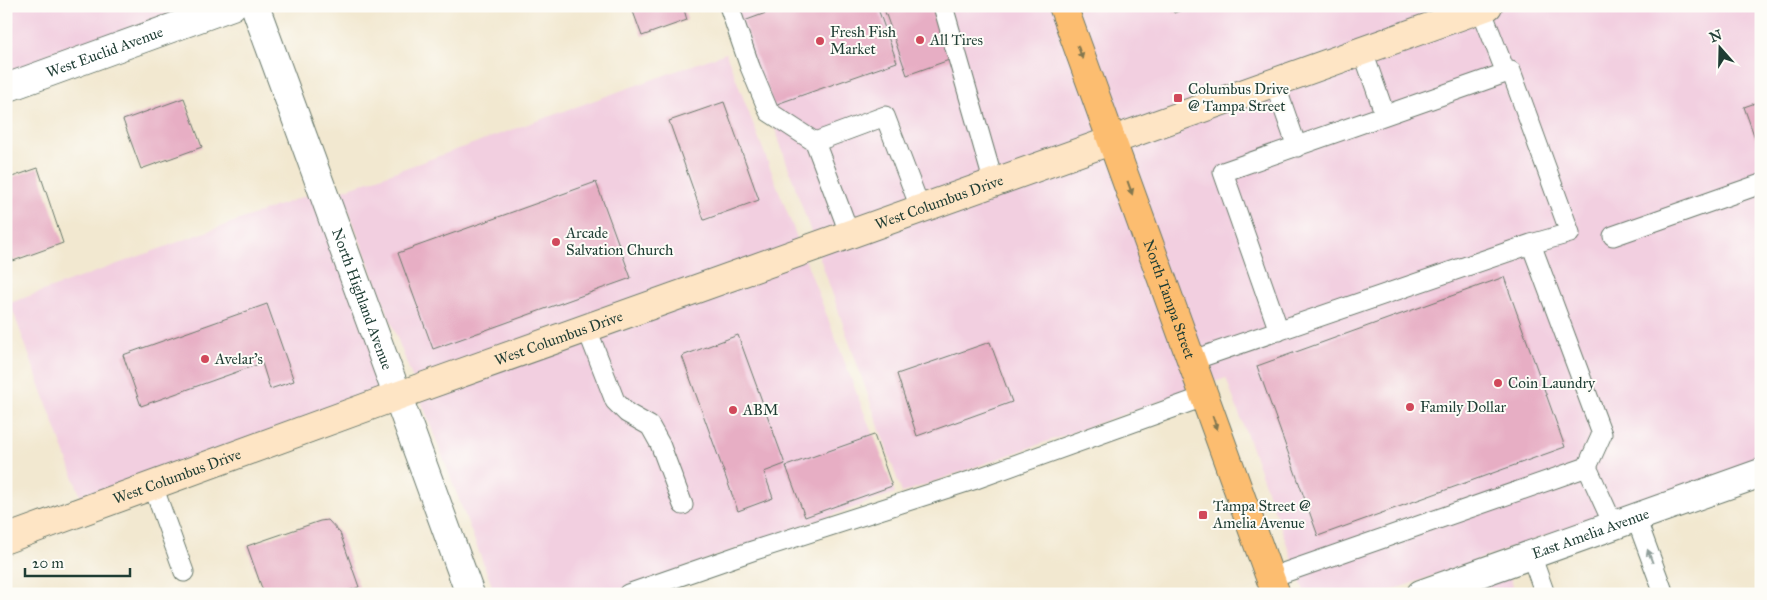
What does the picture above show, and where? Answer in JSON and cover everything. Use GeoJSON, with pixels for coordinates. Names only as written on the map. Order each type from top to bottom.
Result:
{"type":"FeatureCollection","features":[{"type":"Feature","properties":{"kind":"main road","name":"North Tampa Street"},"geometry":{"type":"LineString","coordinates":[[1064,6],[1206,396],[1272,586]]}},
{"type":"Feature","properties":{"kind":"main road","name":"West Columbus Drive"},"geometry":{"type":"LineString","coordinates":[[6,539],[397,396],[1484,8]]}},
{"type":"Feature","properties":{"kind":"street","name":"West Euclid Avenue"},"geometry":{"type":"LineString","coordinates":[[6,88],[232,6]]}},
{"type":"Feature","properties":{"kind":"street","name":"North Highland Avenue"},"geometry":{"type":"LineString","coordinates":[[255,6],[470,594]]}},
{"type":"Feature","properties":{"kind":"street","name":"East Amelia Avenue"},"geometry":{"type":"LineString","coordinates":[[1421,594],[1761,473]]}},
{"type":"Feature","properties":{"kind":"lane"},"geometry":{"type":"LineString","coordinates":[[729,6],[750,67],[769,112],[815,142],[850,235]]}},
{"type":"Feature","properties":{"kind":"lane"},"geometry":{"type":"LineString","coordinates":[[943,6],[994,184]]}},
{"type":"Feature","properties":{"kind":"lane"},"geometry":{"type":"LineString","coordinates":[[1484,8],[1506,73]]}},
{"type":"Feature","properties":{"kind":"lane"},"geometry":{"type":"LineString","coordinates":[[1363,52],[1385,115]]}},
{"type":"Feature","properties":{"kind":"lane"},"geometry":{"type":"LineString","coordinates":[[1193,360],[1531,244],[1570,233],[1511,71],[1223,172],[1279,330]]}},
{"type":"Feature","properties":{"kind":"lane"},"geometry":{"type":"LineString","coordinates":[[1274,84],[1297,147]]}},
{"type":"Feature","properties":{"kind":"lane"},"geometry":{"type":"LineString","coordinates":[[815,142],[885,116],[920,210]]}},
{"type":"Feature","properties":{"kind":"lane"},"geometry":{"type":"LineString","coordinates":[[1613,236],[1761,184]]}},
{"type":"Feature","properties":{"kind":"lane"},"geometry":{"type":"LineString","coordinates":[[1272,586],[1587,467],[1602,434],[1531,244]]}},
{"type":"Feature","properties":{"kind":"lane"},"geometry":{"type":"LineString","coordinates":[[587,329],[615,401],[627,414],[650,426],[660,444],[683,505]]}},
{"type":"Feature","properties":{"kind":"lane"},"geometry":{"type":"LineString","coordinates":[[628,594],[752,551],[973,480],[1206,396]]}},
{"type":"Feature","properties":{"kind":"lane"},"geometry":{"type":"LineString","coordinates":[[1587,467],[1625,522],[1664,594]]}},
{"type":"Feature","properties":{"kind":"lane"},"geometry":{"type":"LineString","coordinates":[[153,486],[184,572]]}},
{"type":"Feature","properties":{"kind":"lane"},"geometry":{"type":"LineString","coordinates":[[1530,555],[1545,594]]}},
{"type":"Feature","properties":{"kind":"shaded area"},"geometry":{"type":"Polygon","coordinates":[[[6,6],[201,6],[6,74],[6,6]]]}},
{"type":"Feature","properties":{"kind":"shaded area"},"geometry":{"type":"Polygon","coordinates":[[[732,6],[1761,6],[1761,460],[1381,594],[1305,594],[1226,378],[902,493],[732,6]]]}},
{"type":"Feature","properties":{"kind":"shaded area"},"geometry":{"type":"Polygon","coordinates":[[[726,53],[895,493],[610,594],[495,594],[341,191],[726,53]]]}},
{"type":"Feature","properties":{"kind":"shaded area"},"geometry":{"type":"Polygon","coordinates":[[[316,192],[388,392],[83,503],[10,303],[316,192]]]}},
{"type":"Feature","properties":{"kind":"shaded area"},"geometry":{"type":"Polygon","coordinates":[[[1506,567],[1516,594],[1427,594],[1506,567]]]}},
{"type":"Feature","properties":{"kind":"building"},"geometry":{"type":"Polygon","coordinates":[[[631,6],[683,6],[687,20],[642,36],[631,6]]]}},
{"type":"Feature","properties":{"kind":"building","name":"Fresh Fish Market"},"geometry":{"type":"Polygon","coordinates":[[[785,6],[877,6],[897,62],[774,105],[744,21],[785,6]]]}},
{"type":"Feature","properties":{"kind":"building","name":"All Tires"},"geometry":{"type":"Polygon","coordinates":[[[883,6],[933,6],[952,59],[907,75],[883,6]]]}},
{"type":"Feature","properties":{"kind":"building"},"geometry":{"type":"Polygon","coordinates":[[[1172,6],[1192,6],[1174,13],[1172,6]]]}},
{"type":"Feature","properties":{"kind":"building"},"geometry":{"type":"Polygon","coordinates":[[[184,98],[202,147],[141,169],[123,120],[184,98]]]}},
{"type":"Feature","properties":{"kind":"building"},"geometry":{"type":"Polygon","coordinates":[[[1761,101],[1761,152],[1760,152],[1744,107],[1761,101]]]}},
{"type":"Feature","properties":{"kind":"building"},"geometry":{"type":"Polygon","coordinates":[[[724,102],[759,200],[704,220],[669,121],[724,102]]]}},
{"type":"Feature","properties":{"kind":"building"},"geometry":{"type":"Polygon","coordinates":[[[6,160],[12,177],[38,168],[63,243],[13,261],[6,242],[6,160]]]}},
{"type":"Feature","properties":{"kind":"building"},"geometry":{"type":"Polygon","coordinates":[[[596,182],[631,278],[433,349],[398,253],[596,182]]]}},
{"type":"Feature","properties":{"kind":"building","name":"Family Dollar"},"geometry":{"type":"Polygon","coordinates":[[[1504,277],[1565,447],[1318,536],[1257,366],[1504,277]]]}},
{"type":"Feature","properties":{"kind":"building","name":"Avelar's"},"geometry":{"type":"Polygon","coordinates":[[[267,304],[294,381],[270,389],[262,363],[141,406],[123,355],[267,304]]]}},
{"type":"Feature","properties":{"kind":"building","name":"ABM"},"geometry":{"type":"Polygon","coordinates":[[[738,335],[785,464],[764,472],[773,498],[738,511],[682,356],[738,335]]]}},
{"type":"Feature","properties":{"kind":"building"},"geometry":{"type":"Polygon","coordinates":[[[990,342],[1012,402],[917,436],[897,374],[990,342]]]}},
{"type":"Feature","properties":{"kind":"building"},"geometry":{"type":"Polygon","coordinates":[[[874,435],[892,486],[805,517],[786,466],[874,435]]]}},
{"type":"Feature","properties":{"kind":"building"},"geometry":{"type":"Polygon","coordinates":[[[328,520],[340,533],[359,587],[339,594],[264,594],[247,546],[328,520]]]}},
{"type":"Feature","properties":{"kind":"place","name":"All Tires"},"geometry":{"type":"Point","coordinates":[920,40]}},
{"type":"Feature","properties":{"kind":"place","name":"Fresh Fish Market"},"geometry":{"type":"Point","coordinates":[820,41]}},
{"type":"Feature","properties":{"kind":"place","name":"Columbus Drive @ Tampa Street"},"geometry":{"type":"Point","coordinates":[1178,98]}},
{"type":"Feature","properties":{"kind":"place","name":"Arcade Salvation Church"},"geometry":{"type":"Point","coordinates":[556,242]}},
{"type":"Feature","properties":{"kind":"place","name":"Avelar's"},"geometry":{"type":"Point","coordinates":[205,359]}},
{"type":"Feature","properties":{"kind":"place","name":"Coin Laundry"},"geometry":{"type":"Point","coordinates":[1498,383]}},
{"type":"Feature","properties":{"kind":"place","name":"Family Dollar"},"geometry":{"type":"Point","coordinates":[1410,407]}},
{"type":"Feature","properties":{"kind":"place","name":"ABM"},"geometry":{"type":"Point","coordinates":[733,410]}},
{"type":"Feature","properties":{"kind":"place","name":"Tampa Street @ Amelia Avenue"},"geometry":{"type":"Point","coordinates":[1203,515]}}]}
